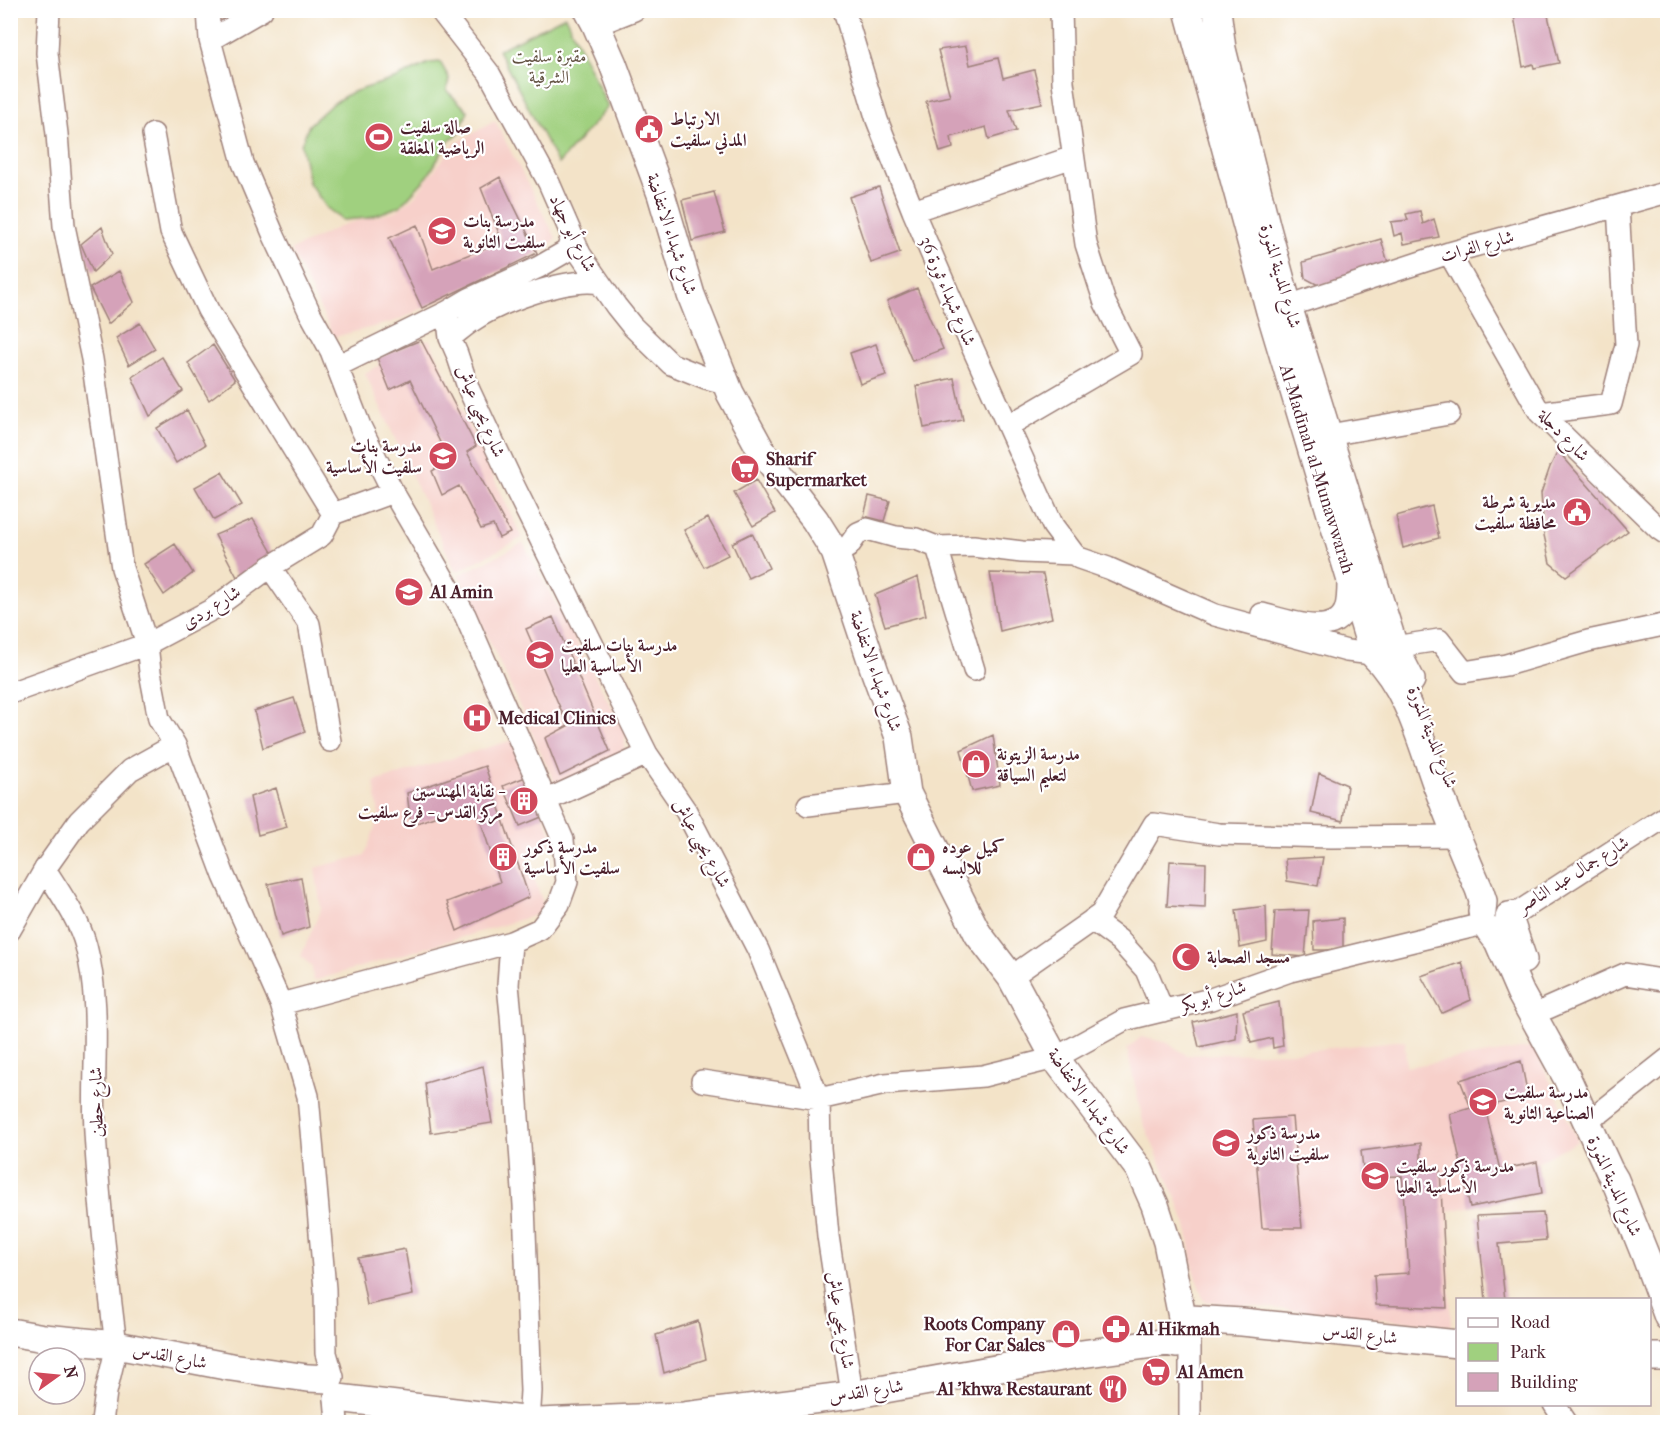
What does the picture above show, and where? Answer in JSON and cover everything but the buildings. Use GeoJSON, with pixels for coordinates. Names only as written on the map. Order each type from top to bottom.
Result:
{"type":"FeatureCollection","features":[{"type":"Feature","properties":{"kind":"main road","name":"Al-Madīnah al-Munawwarah"},"geometry":{"type":"LineString","coordinates":[[1188,10],[1267,300],[1349,572],[1406,701],[1481,895],[1496,917]]}},
{"type":"Feature","properties":{"kind":"main road"},"geometry":{"type":"LineString","coordinates":[[1198,10],[1203,10]]}},
{"type":"Feature","properties":{"kind":"main road","name":"شارع المدينة المنورة"},"geometry":{"type":"LineString","coordinates":[[1217,10],[1222,49],[1266,225],[1288,306],[1329,435],[1384,650],[1403,662],[1428,720],[1491,889],[1498,941],[1518,987],[1566,1076],[1615,1180],[1668,1317]]}},
{"type":"Feature","properties":{"kind":"main road","name":"شارع شهداء الانتفاضة"},"geometry":{"type":"LineString","coordinates":[[592,18],[613,64],[661,194],[691,295],[726,383],[761,450],[815,520],[835,552],[899,737],[907,793],[978,934],[1011,977],[1055,1058],[1139,1169],[1155,1205],[1167,1242],[1184,1331]]}},
{"type":"Feature","properties":{"kind":"main road","name":"شارع المدينة المنورة"},"geometry":{"type":"LineString","coordinates":[[1496,917],[1520,952],[1581,1069],[1631,1173],[1668,1267]]}},
{"type":"Feature","properties":{"kind":"main road","name":"شارع القدس"},"geometry":{"type":"LineString","coordinates":[[335,1393],[355,1388],[467,1402],[530,1407],[683,1402],[850,1380],[1242,1322],[1456,1344]]}},
{"type":"Feature","properties":{"kind":"main road","name":"شارع القدس"},"geometry":{"type":"LineString","coordinates":[[10,1332],[115,1352],[308,1378],[335,1393],[539,1422],[684,1419],[852,1395],[1085,1354],[1172,1342],[1184,1331],[1456,1357]]}},
{"type":"Feature","properties":{"kind":"main road","name":"شارع القدس"},"geometry":{"type":"LineString","coordinates":[[10,1345],[115,1352]]}},
{"type":"Feature","properties":{"kind":"main road"},"geometry":{"type":"LineString","coordinates":[[1651,1357],[1668,1357]]}},
{"type":"Feature","properties":{"kind":"main road"},"geometry":{"type":"LineString","coordinates":[[1651,1370],[1668,1370]]}},
{"type":"Feature","properties":{"kind":"street"},"geometry":{"type":"LineString","coordinates":[[49,10],[47,53],[57,134],[64,226],[92,359],[122,568],[147,644],[159,719],[175,745],[224,876],[281,1004],[308,1096],[324,1278],[326,1353],[335,1393]]}},
{"type":"Feature","properties":{"kind":"street"},"geometry":{"type":"LineString","coordinates":[[208,10],[210,40],[243,163],[274,236],[337,366],[360,426],[393,492],[465,615],[563,840],[567,882],[559,904],[540,929],[511,942],[281,1004]]}},
{"type":"Feature","properties":{"kind":"street"},"geometry":{"type":"LineString","coordinates":[[210,40],[262,10]]}},
{"type":"Feature","properties":{"kind":"street","name":"شارع أبو جهاد"},"geometry":{"type":"LineString","coordinates":[[440,10],[489,73],[549,183],[580,254],[632,326],[671,364],[706,378],[726,383]]}},
{"type":"Feature","properties":{"kind":"street"},"geometry":{"type":"LineString","coordinates":[[592,18],[634,10]]}},
{"type":"Feature","properties":{"kind":"street","name":"شارع شهداء ثورة 36"},"geometry":{"type":"LineString","coordinates":[[844,10],[877,120],[913,211],[1053,526],[1077,551]]}},
{"type":"Feature","properties":{"kind":"street","name":"شارع شهداء ثورة 36"},"geometry":{"type":"LineString","coordinates":[[854,10],[885,121],[919,209],[1013,423],[1077,551]]}},
{"type":"Feature","properties":{"kind":"street"},"geometry":{"type":"LineString","coordinates":[[1013,423],[1131,354],[1106,303],[1086,244],[1063,82],[1060,10]]}},
{"type":"Feature","properties":{"kind":"street"},"geometry":{"type":"LineString","coordinates":[[153,134],[171,232],[208,310],[333,514],[393,492]]}},
{"type":"Feature","properties":{"kind":"street"},"geometry":{"type":"LineString","coordinates":[[919,209],[1073,157]]}},
{"type":"Feature","properties":{"kind":"street","name":"شارع الفرات"},"geometry":{"type":"LineString","coordinates":[[1288,306],[1449,254],[1668,192]]}},
{"type":"Feature","properties":{"kind":"street"},"geometry":{"type":"LineString","coordinates":[[1540,413],[1611,404],[1626,345],[1618,206]]}},
{"type":"Feature","properties":{"kind":"street"},"geometry":{"type":"LineString","coordinates":[[337,366],[469,299],[539,267],[565,252],[572,236]]}},
{"type":"Feature","properties":{"kind":"street","name":"شارع دجلة"},"geometry":{"type":"LineString","coordinates":[[1449,254],[1540,413],[1659,529],[1668,535]]}},
{"type":"Feature","properties":{"kind":"street"},"geometry":{"type":"LineString","coordinates":[[438,316],[450,338],[472,320],[527,296],[559,285],[580,282],[600,283]]}},
{"type":"Feature","properties":{"kind":"street","name":"شارع يحيى عياش"},"geometry":{"type":"LineString","coordinates":[[450,338],[470,390],[514,486],[647,754],[686,811],[758,950],[819,1100],[820,1148],[828,1236],[850,1380]]}},
{"type":"Feature","properties":{"kind":"street"},"geometry":{"type":"LineString","coordinates":[[1329,435],[1449,414]]}},
{"type":"Feature","properties":{"kind":"street","name":"شارع بردى"},"geometry":{"type":"LineString","coordinates":[[10,693],[147,644],[213,609],[270,567],[322,535],[333,514]]}},
{"type":"Feature","properties":{"kind":"street"},"geometry":{"type":"LineString","coordinates":[[1041,552],[1052,542],[1053,526]]}},
{"type":"Feature","properties":{"kind":"street"},"geometry":{"type":"LineString","coordinates":[[835,552],[848,548],[858,533],[867,529],[896,537],[916,539],[937,547],[973,546],[1041,552],[1077,551],[1219,604],[1307,625],[1324,626],[1337,621],[1345,611],[1349,572]]}},
{"type":"Feature","properties":{"kind":"street"},"geometry":{"type":"LineString","coordinates":[[937,547],[974,670]]}},
{"type":"Feature","properties":{"kind":"street"},"geometry":{"type":"LineString","coordinates":[[1077,551],[1108,568],[1215,615],[1347,651],[1384,650],[1439,640],[1464,672],[1506,665],[1588,641],[1668,624]]}},
{"type":"Feature","properties":{"kind":"street"},"geometry":{"type":"LineString","coordinates":[[270,567],[309,624],[330,741]]}},
{"type":"Feature","properties":{"kind":"street"},"geometry":{"type":"LineString","coordinates":[[10,930],[45,869],[78,821],[130,770],[175,745]]}},
{"type":"Feature","properties":{"kind":"street"},"geometry":{"type":"LineString","coordinates":[[547,800],[647,754]]}},
{"type":"Feature","properties":{"kind":"street"},"geometry":{"type":"LineString","coordinates":[[808,805],[907,793]]}},
{"type":"Feature","properties":{"kind":"street","name":"شارع جمال عبد الناصر"},"geometry":{"type":"LineString","coordinates":[[1496,917],[1520,911],[1668,815]]}},
{"type":"Feature","properties":{"kind":"street"},"geometry":{"type":"LineString","coordinates":[[1011,977],[1101,914],[1154,824],[1219,834],[1331,837],[1457,836]]}},
{"type":"Feature","properties":{"kind":"street","name":"شارع حطين"},"geometry":{"type":"LineString","coordinates":[[45,869],[67,904],[86,945],[94,997],[95,1129],[104,1254],[115,1352]]}},
{"type":"Feature","properties":{"kind":"street","name":"شارع أبو بكر"},"geometry":{"type":"LineString","coordinates":[[819,1100],[885,1084],[983,1076],[1055,1058],[1124,1020],[1211,999],[1290,970],[1496,917]]}},
{"type":"Feature","properties":{"kind":"street"},"geometry":{"type":"LineString","coordinates":[[1092,920],[1119,940],[1146,970],[1163,1011]]}},
{"type":"Feature","properties":{"kind":"street"},"geometry":{"type":"LineString","coordinates":[[511,942],[507,985],[524,1205],[530,1407]]}},
{"type":"Feature","properties":{"kind":"street"},"geometry":{"type":"LineString","coordinates":[[1548,1008],[1624,974],[1668,981]]}},
{"type":"Feature","properties":{"kind":"street"},"geometry":{"type":"LineString","coordinates":[[1601,1112],[1668,1059]]}},
{"type":"Feature","properties":{"kind":"street"},"geometry":{"type":"LineString","coordinates":[[702,1081],[819,1100]]}},
{"type":"Feature","properties":{"kind":"street"},"geometry":{"type":"LineString","coordinates":[[1184,1331],[1190,1422]]}},
{"type":"Feature","properties":{"kind":"street"},"geometry":{"type":"LineString","coordinates":[[102,1422],[115,1352]]}},
{"type":"Feature","properties":{"kind":"street"},"geometry":{"type":"LineString","coordinates":[[1555,1406],[1566,1422]]}},
{"type":"Feature","properties":{"kind":"shaded area","name":"مدرسة بنات سلفيت الثانوية"},"geometry":{"type":"Polygon","coordinates":[[[495,121],[556,238],[547,249],[396,321],[334,337],[291,250],[345,224],[395,212],[416,195],[454,144],[495,121]]]}},
{"type":"Feature","properties":{"kind":"shaded area","name":"مدرسة بنات سلفيت الأساسية"},"geometry":{"type":"Polygon","coordinates":[[[429,339],[522,538],[456,572],[365,373],[429,339]]]}},
{"type":"Feature","properties":{"kind":"shaded area","name":"مدرسة بنات سلفيت الأساسية العليا"},"geometry":{"type":"Polygon","coordinates":[[[523,543],[626,734],[624,750],[616,760],[555,783],[459,575],[523,543]]]}},
{"type":"Feature","properties":{"kind":"shaded area"},"geometry":{"type":"Polygon","coordinates":[[[513,740],[528,776],[503,786],[521,825],[544,816],[556,846],[526,855],[546,912],[313,981],[312,967],[301,956],[321,909],[315,868],[365,855],[379,816],[374,782],[513,740]]]}},
{"type":"Feature","properties":{"kind":"shaded area"},"geometry":{"type":"Polygon","coordinates":[[[1141,1037],[1168,1043],[1186,1055],[1295,1052],[1405,1040],[1406,1067],[1534,1047],[1578,1141],[1537,1162],[1542,1193],[1448,1211],[1451,1326],[1204,1301],[1194,1272],[1188,1232],[1179,1205],[1143,1122],[1127,1049],[1141,1037]]]}},
{"type":"Feature","properties":{"kind":"green space","name":"مقبرة سلفيت الشرقية"},"geometry":{"type":"Polygon","coordinates":[[[565,16],[608,107],[558,164],[498,50],[565,16]]]}},
{"type":"Feature","properties":{"kind":"green space","name":"صالة سلفيت الرياضية المغلقة"},"geometry":{"type":"Polygon","coordinates":[[[440,62],[449,78],[447,91],[468,111],[459,133],[448,142],[428,176],[400,206],[368,218],[343,220],[327,208],[309,183],[301,145],[309,125],[332,104],[350,93],[397,78],[429,63],[440,62]]]}},
{"type":"Feature","properties":{"kind":"place","name":"الارتباط المدني سلفيت"},"geometry":{"type":"Point","coordinates":[649,129]}},
{"type":"Feature","properties":{"kind":"place","name":"صالة سلفيت الرياضية المغلقة"},"geometry":{"type":"Point","coordinates":[379,137]}},
{"type":"Feature","properties":{"kind":"place","name":"مدرسة بنات سلفيت الثانوية"},"geometry":{"type":"Point","coordinates":[442,231]}},
{"type":"Feature","properties":{"kind":"place","name":"مدرسة بنات سلفيت الأساسية"},"geometry":{"type":"Point","coordinates":[443,456]}},
{"type":"Feature","properties":{"kind":"place","name":"Sharif Supermarket"},"geometry":{"type":"Point","coordinates":[745,469]}},
{"type":"Feature","properties":{"kind":"place","name":"مديرية شرطة محافظة سلفيت"},"geometry":{"type":"Point","coordinates":[1577,512]}},
{"type":"Feature","properties":{"kind":"place","name":"Al Amin"},"geometry":{"type":"Point","coordinates":[409,592]}},
{"type":"Feature","properties":{"kind":"place","name":"مدرسة بنات سلفيت الأساسية العليا"},"geometry":{"type":"Point","coordinates":[540,655]}},
{"type":"Feature","properties":{"kind":"place","name":"Medical Clinics"},"geometry":{"type":"Point","coordinates":[477,718]}},
{"type":"Feature","properties":{"kind":"place","name":"مدرسة الزيتونة لتعليم السياقة"},"geometry":{"type":"Point","coordinates":[976,764]}},
{"type":"Feature","properties":{"kind":"place","name":"نقابة المهندسين - مركز القدس - فرع سلفيت"},"geometry":{"type":"Point","coordinates":[524,801]}},
{"type":"Feature","properties":{"kind":"place","name":"مدرسة ذكور سلفيت الأساسية"},"geometry":{"type":"Point","coordinates":[503,857]}},
{"type":"Feature","properties":{"kind":"place","name":"كميل عوده للالبسه"},"geometry":{"type":"Point","coordinates":[921,857]}},
{"type":"Feature","properties":{"kind":"place","name":"مسجد الصحابة"},"geometry":{"type":"Point","coordinates":[1186,957]}},
{"type":"Feature","properties":{"kind":"place","name":"مدرسة سلفيت الصناعية الثانوية"},"geometry":{"type":"Point","coordinates":[1483,1102]}},
{"type":"Feature","properties":{"kind":"place","name":"مدرسة ذكور سلفيت الثانوية"},"geometry":{"type":"Point","coordinates":[1226,1143]}},
{"type":"Feature","properties":{"kind":"place","name":"مدرسة ذكور سلفيت الأساسية العليا"},"geometry":{"type":"Point","coordinates":[1375,1176]}},
{"type":"Feature","properties":{"kind":"place","name":"Al Hikmah"},"geometry":{"type":"Point","coordinates":[1116,1329]}},
{"type":"Feature","properties":{"kind":"place","name":"Roots Company For Car Sales"},"geometry":{"type":"Point","coordinates":[1066,1334]}},
{"type":"Feature","properties":{"kind":"place","name":"Al Amen"},"geometry":{"type":"Point","coordinates":[1156,1372]}},
{"type":"Feature","properties":{"kind":"place","name":"Al 'khwa Restaurant"},"geometry":{"type":"Point","coordinates":[1113,1389]}}]}
